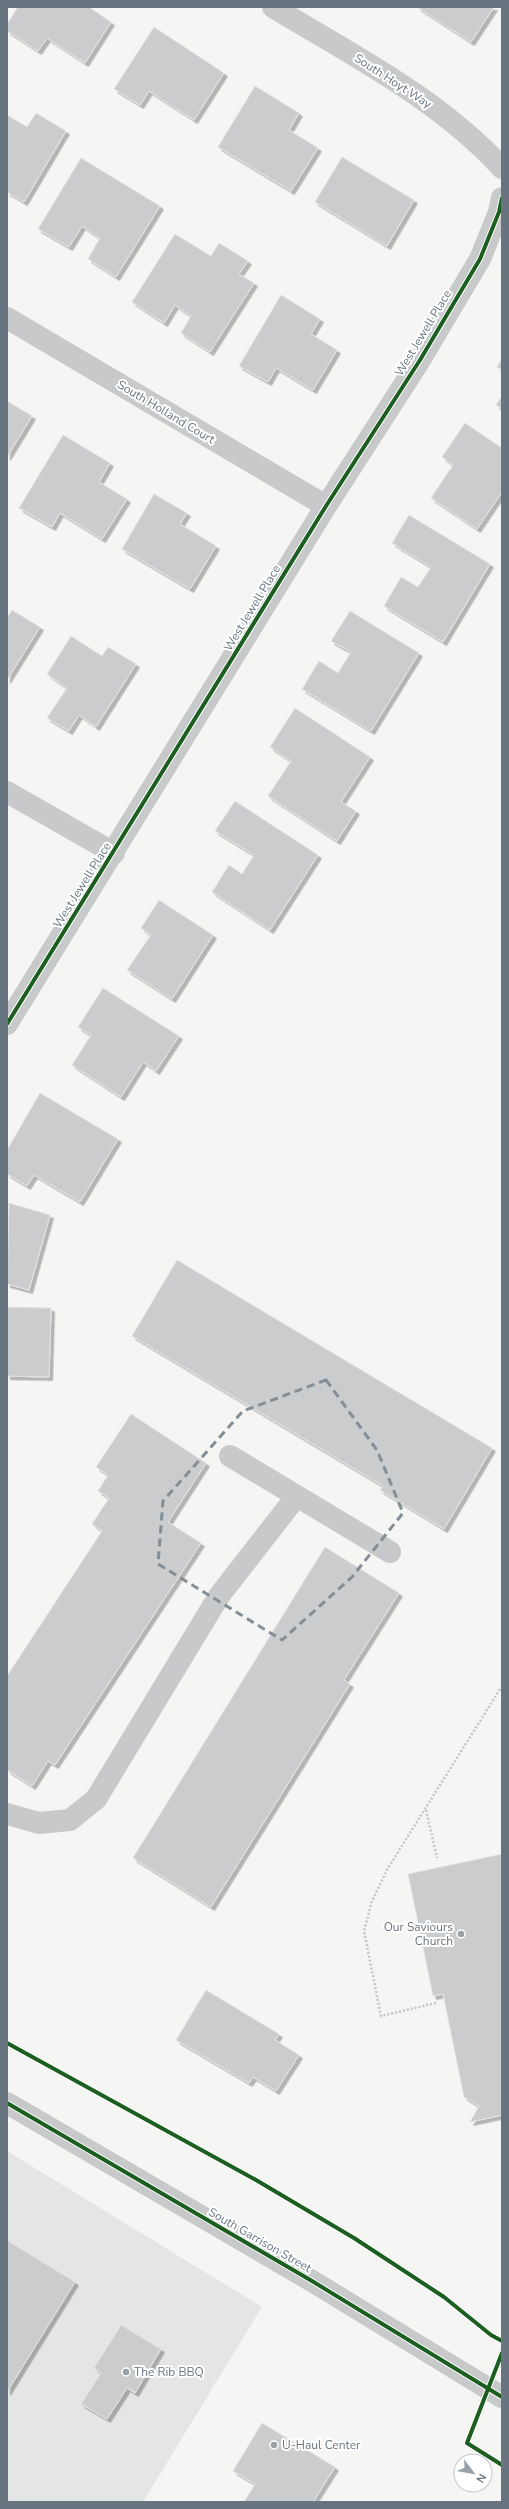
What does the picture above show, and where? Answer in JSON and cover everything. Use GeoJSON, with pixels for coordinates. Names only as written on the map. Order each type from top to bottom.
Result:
{"type":"FeatureCollection","features":[{"type":"Feature","properties":{"kind":"street","name":"South Hoyt Way"},"geometry":{"type":"LineString","coordinates":[[273,7],[429,104],[481,146],[502,168]]}},
{"type":"Feature","properties":{"kind":"street","name":"West Jewell Place"},"geometry":{"type":"LineString","coordinates":[[7,1024],[114,853],[326,506],[420,360],[480,259],[499,212],[502,198]]}},
{"type":"Feature","properties":{"kind":"street","name":"South Holland Court"},"geometry":{"type":"LineString","coordinates":[[7,318],[326,506]]}},
{"type":"Feature","properties":{"kind":"street"},"geometry":{"type":"LineString","coordinates":[[7,792],[114,853]]}},
{"type":"Feature","properties":{"kind":"street"},"geometry":{"type":"LineString","coordinates":[[230,1456],[296,1497],[390,1552]]}},
{"type":"Feature","properties":{"kind":"street"},"geometry":{"type":"LineString","coordinates":[[7,1814],[39,1823],[70,1820],[96,1799],[218,1596],[296,1497]]}},
{"type":"Feature","properties":{"kind":"street","name":"South Garrison Street"},"geometry":{"type":"LineString","coordinates":[[7,2103],[331,2293],[502,2397]]}},
{"type":"Feature","properties":{"kind":"path"},"geometry":{"type":"LineString","coordinates":[[436,2003],[381,2016],[364,1931],[372,1901],[388,1868],[502,1686]]}},
{"type":"Feature","properties":{"kind":"path"},"geometry":{"type":"LineString","coordinates":[[426,1809],[437,1858]]}},
{"type":"Feature","properties":{"kind":"highlighted area"},"geometry":{"type":"Polygon","coordinates":[[[326,1380],[377,1450],[403,1513],[352,1577],[282,1640],[158,1564],[163,1501],[243,1411],[326,1380]]]}},
{"type":"Feature","properties":{"kind":"shaded area"},"geometry":{"type":"Polygon","coordinates":[[[7,2151],[262,2307],[143,2502],[7,2502],[7,2151]]]}},
{"type":"Feature","properties":{"kind":"building"},"geometry":{"type":"Polygon","coordinates":[[[18,7],[89,7],[111,22],[85,63],[47,38],[38,51],[7,31],[7,24],[18,7]]]}},
{"type":"Feature","properties":{"kind":"building"},"geometry":{"type":"Polygon","coordinates":[[[417,7],[494,7],[471,42],[417,7]]]}},
{"type":"Feature","properties":{"kind":"building"},"geometry":{"type":"Polygon","coordinates":[[[154,27],[224,73],[194,120],[149,91],[140,105],[114,89],[154,27]]]}},
{"type":"Feature","properties":{"kind":"building"},"geometry":{"type":"Polygon","coordinates":[[[255,86],[299,113],[289,130],[318,148],[291,191],[218,147],[255,86]]]}},
{"type":"Feature","properties":{"kind":"building"},"geometry":{"type":"Polygon","coordinates":[[[36,113],[66,131],[24,202],[7,192],[7,115],[27,127],[36,113]]]}},
{"type":"Feature","properties":{"kind":"building"},"geometry":{"type":"Polygon","coordinates":[[[342,157],[414,200],[387,246],[315,202],[342,157]]]}},
{"type":"Feature","properties":{"kind":"building"},"geometry":{"type":"Polygon","coordinates":[[[81,158],[160,206],[116,277],[88,259],[100,238],[82,226],[69,247],[38,229],[81,158]]]}},
{"type":"Feature","properties":{"kind":"building"},"geometry":{"type":"Polygon","coordinates":[[[175,234],[211,256],[219,243],[248,261],[239,274],[254,283],[210,352],[181,333],[191,316],[175,305],[164,323],[132,302],[175,234]]]}},
{"type":"Feature","properties":{"kind":"building"},"geometry":{"type":"Polygon","coordinates":[[[281,295],[320,319],[311,334],[337,350],[313,390],[276,368],[268,382],[239,366],[281,295]]]}},
{"type":"Feature","properties":{"kind":"building"},"geometry":{"type":"Polygon","coordinates":[[[502,359],[502,370],[497,367],[502,359]]]}},
{"type":"Feature","properties":{"kind":"building"},"geometry":{"type":"Polygon","coordinates":[[[502,396],[502,409],[496,405],[502,396]]]}},
{"type":"Feature","properties":{"kind":"building"},"geometry":{"type":"Polygon","coordinates":[[[7,401],[32,416],[7,457],[7,401]]]}},
{"type":"Feature","properties":{"kind":"building"},"geometry":{"type":"Polygon","coordinates":[[[465,423],[502,448],[502,492],[477,529],[431,498],[453,465],[442,457],[465,423]]]}},
{"type":"Feature","properties":{"kind":"building"},"geometry":{"type":"Polygon","coordinates":[[[63,435],[110,463],[99,482],[127,499],[102,539],[60,513],[52,527],[19,508],[63,435]]]}},
{"type":"Feature","properties":{"kind":"building"},"geometry":{"type":"Polygon","coordinates":[[[154,494],[187,513],[180,524],[216,546],[190,589],[122,549],[154,494]]]}},
{"type":"Feature","properties":{"kind":"building"},"geometry":{"type":"Polygon","coordinates":[[[409,515],[490,564],[443,642],[384,606],[401,577],[418,587],[431,567],[392,543],[409,515]]]}},
{"type":"Feature","properties":{"kind":"building"},"geometry":{"type":"Polygon","coordinates":[[[12,610],[40,627],[7,680],[7,618],[12,610]]]}},
{"type":"Feature","properties":{"kind":"building"},"geometry":{"type":"Polygon","coordinates":[[[350,611],[419,653],[371,731],[302,689],[319,661],[338,673],[351,652],[331,641],[350,611]]]}},
{"type":"Feature","properties":{"kind":"building"},"geometry":{"type":"Polygon","coordinates":[[[71,636],[102,656],[108,647],[136,664],[96,727],[79,715],[69,731],[47,718],[67,688],[47,674],[71,636]]]}},
{"type":"Feature","properties":{"kind":"building"},"geometry":{"type":"Polygon","coordinates":[[[295,708],[370,757],[341,802],[356,811],[337,841],[268,796],[291,761],[270,747],[295,708]]]}},
{"type":"Feature","properties":{"kind":"building"},"geometry":{"type":"Polygon","coordinates":[[[235,801],[318,855],[270,930],[212,892],[229,865],[242,874],[254,855],[215,831],[235,801]]]}},
{"type":"Feature","properties":{"kind":"building"},"geometry":{"type":"Polygon","coordinates":[[[159,900],[213,935],[172,999],[127,970],[151,935],[141,928],[159,900]]]}},
{"type":"Feature","properties":{"kind":"building"},"geometry":{"type":"Polygon","coordinates":[[[103,988],[179,1036],[156,1071],[143,1062],[121,1097],[72,1065],[91,1035],[78,1027],[103,988]]]}},
{"type":"Feature","properties":{"kind":"building"},"geometry":{"type":"Polygon","coordinates":[[[40,1093],[118,1139],[80,1202],[34,1175],[27,1186],[7,1174],[7,1150],[40,1093]]]}},
{"type":"Feature","properties":{"kind":"building"},"geometry":{"type":"Polygon","coordinates":[[[9,1203],[50,1215],[29,1290],[7,1284],[9,1203]]]}},
{"type":"Feature","properties":{"kind":"building"},"geometry":{"type":"Polygon","coordinates":[[[177,1260],[492,1448],[444,1529],[380,1490],[383,1486],[132,1336],[177,1260]]]}},
{"type":"Feature","properties":{"kind":"building"},"geometry":{"type":"Polygon","coordinates":[[[7,1307],[51,1308],[49,1377],[7,1376],[7,1307]]]}},
{"type":"Feature","properties":{"kind":"building"},"geometry":{"type":"Polygon","coordinates":[[[131,1414],[206,1463],[168,1522],[201,1543],[55,1765],[48,1761],[32,1786],[7,1770],[7,1676],[102,1531],[92,1524],[109,1498],[98,1491],[108,1475],[96,1467],[131,1414]]]}},
{"type":"Feature","properties":{"kind":"building"},"geometry":{"type":"Polygon","coordinates":[[[325,1547],[399,1593],[344,1680],[350,1684],[211,1907],[133,1858],[325,1547]]]}},
{"type":"Feature","properties":{"kind":"building","name":"Our Saviours Church"},"geometry":{"type":"Polygon","coordinates":[[[502,1854],[502,2115],[470,2122],[479,2106],[464,2097],[443,1994],[433,1996],[408,1874],[502,1854]]]}},
{"type":"Feature","properties":{"kind":"building"},"geometry":{"type":"Polygon","coordinates":[[[206,1990],[279,2034],[275,2040],[299,2055],[276,2091],[253,2077],[249,2083],[176,2040],[206,1990]]]}},
{"type":"Feature","properties":{"kind":"building"},"geometry":{"type":"Polygon","coordinates":[[[7,2240],[75,2282],[7,2392],[7,2240]]]}},
{"type":"Feature","properties":{"kind":"building"},"geometry":{"type":"Polygon","coordinates":[[[121,2325],[161,2349],[135,2393],[127,2388],[107,2419],[81,2404],[101,2373],[94,2368],[121,2325]]]}},
{"type":"Feature","properties":{"kind":"building","name":"U-Haul Center"},"geometry":{"type":"Polygon","coordinates":[[[262,2423],[335,2467],[313,2502],[244,2502],[255,2484],[233,2471],[262,2423]]]}},
{"type":"Feature","properties":{"kind":"cycle path"},"geometry":{"type":"LineString","coordinates":[[7,1024],[326,506],[420,360],[480,259],[499,212],[502,198]]}},
{"type":"Feature","properties":{"kind":"cycle path"},"geometry":{"type":"LineString","coordinates":[[7,2043],[256,2180],[354,2238],[444,2297],[491,2335],[502,2341]]}},
{"type":"Feature","properties":{"kind":"cycle path"},"geometry":{"type":"LineString","coordinates":[[7,2103],[312,2281],[502,2397]]}},
{"type":"Feature","properties":{"kind":"cycle path"},"geometry":{"type":"LineString","coordinates":[[502,2353],[467,2443],[502,2465]]}},
{"type":"Feature","properties":{"kind":"place","name":"Our Saviours Church"},"geometry":{"type":"Point","coordinates":[461,1934]}},
{"type":"Feature","properties":{"kind":"place","name":"The Rib BBQ"},"geometry":{"type":"Point","coordinates":[126,2372]}},
{"type":"Feature","properties":{"kind":"place","name":"U-Haul Center"},"geometry":{"type":"Point","coordinates":[274,2445]}}]}
